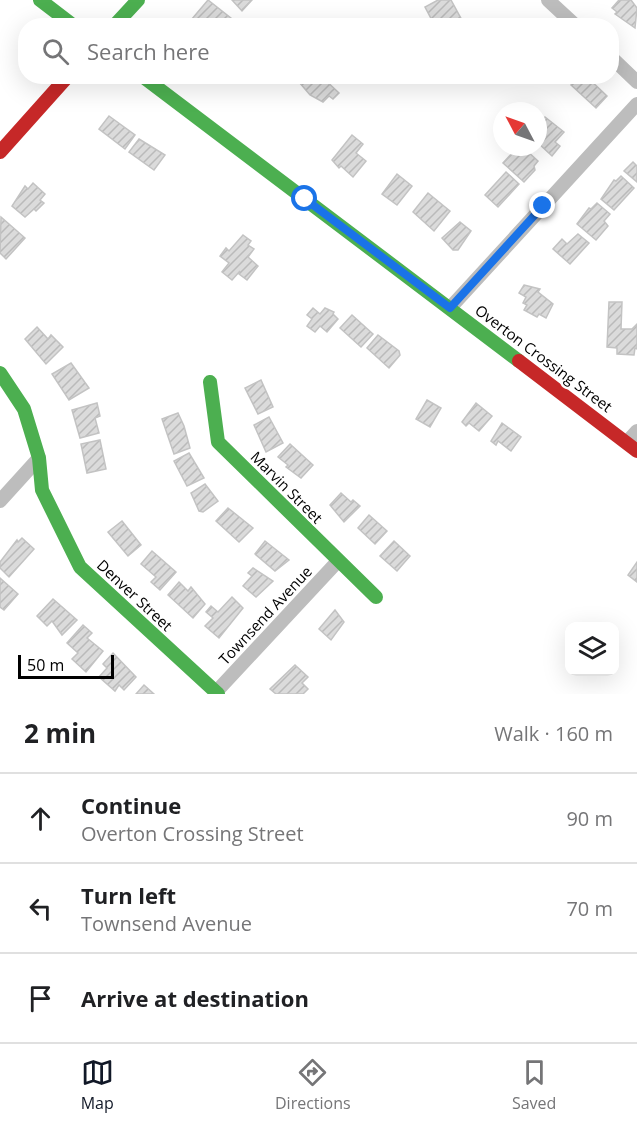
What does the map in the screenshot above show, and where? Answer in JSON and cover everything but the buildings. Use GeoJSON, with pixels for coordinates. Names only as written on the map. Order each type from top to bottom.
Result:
{"type":"FeatureCollection","features":[{"type":"Feature","properties":{"kind":"street"},"geometry":{"type":"LineString","coordinates":[[40,0],[64,18]]}},
{"type":"Feature","properties":{"kind":"street"},"geometry":{"type":"LineString","coordinates":[[121,18],[138,0]]}},
{"type":"Feature","properties":{"kind":"street"},"geometry":{"type":"LineString","coordinates":[[548,0],[567,18]]}},
{"type":"Feature","properties":{"kind":"street"},"geometry":{"type":"LineString","coordinates":[[619,65],[637,82]]}},
{"type":"Feature","properties":{"kind":"street"},"geometry":{"type":"LineString","coordinates":[[0,152],[61,84]]}},
{"type":"Feature","properties":{"kind":"street","name":"Overton Crossing Street"},"geometry":{"type":"LineString","coordinates":[[153,84],[632,446]]}},
{"type":"Feature","properties":{"kind":"street"},"geometry":{"type":"LineString","coordinates":[[450,308],[637,104]]}},
{"type":"Feature","properties":{"kind":"street","name":"Denver Street"},"geometry":{"type":"LineString","coordinates":[[0,374],[24,409],[39,458],[42,490],[80,567],[217,693]]}},
{"type":"Feature","properties":{"kind":"street","name":"Marvin Street"},"geometry":{"type":"LineString","coordinates":[[210,382],[218,442],[376,597]]}},
{"type":"Feature","properties":{"kind":"street"},"geometry":{"type":"LineString","coordinates":[[632,446],[637,431]]}},
{"type":"Feature","properties":{"kind":"street"},"geometry":{"type":"LineString","coordinates":[[0,501],[39,458]]}},
{"type":"Feature","properties":{"kind":"street","name":"Townsend Avenue"},"geometry":{"type":"LineString","coordinates":[[217,693],[338,561]]}},
{"type":"Feature","properties":{"kind":"traffic: fast"},"geometry":{"type":"LineString","coordinates":[[40,0],[64,18]]}},
{"type":"Feature","properties":{"kind":"traffic: fast"},"geometry":{"type":"LineString","coordinates":[[121,18],[138,0]]}},
{"type":"Feature","properties":{"kind":"traffic: fast"},"geometry":{"type":"LineString","coordinates":[[153,84],[519,361]]}},
{"type":"Feature","properties":{"kind":"traffic: fast"},"geometry":{"type":"LineString","coordinates":[[0,373],[24,409],[39,458],[42,490],[80,567],[218,694]]}},
{"type":"Feature","properties":{"kind":"traffic: fast"},"geometry":{"type":"LineString","coordinates":[[210,382],[218,442],[376,597]]}},
{"type":"Feature","properties":{"kind":"traffic: jam"},"geometry":{"type":"LineString","coordinates":[[0,152],[61,84]]}},
{"type":"Feature","properties":{"kind":"traffic: jam"},"geometry":{"type":"LineString","coordinates":[[519,361],[637,451]]}},
{"type":"Feature","properties":{"kind":"route"},"geometry":{"type":"LineString","coordinates":[[305,199],[450,308],[543,206]]}}]}
